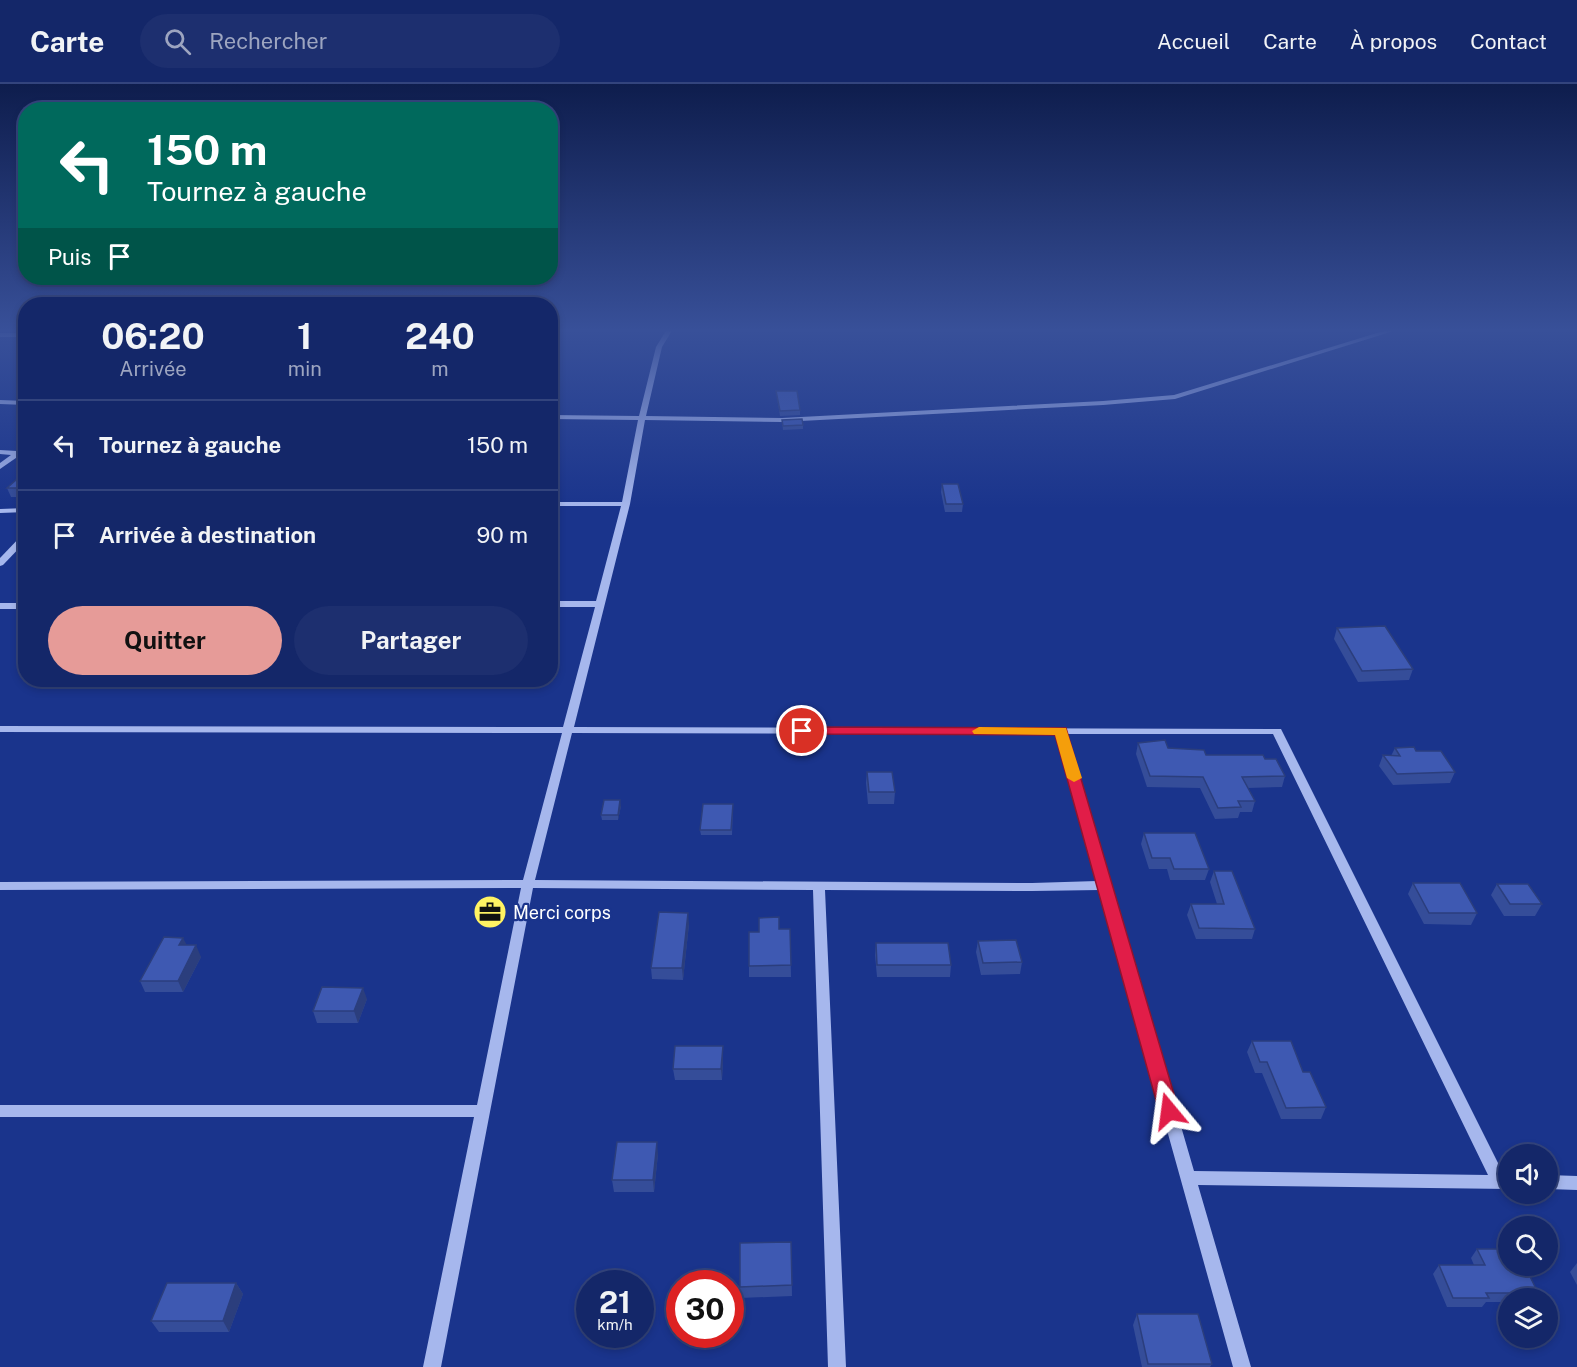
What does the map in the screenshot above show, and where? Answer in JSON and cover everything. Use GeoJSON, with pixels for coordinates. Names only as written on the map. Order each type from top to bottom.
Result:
{"type":"FeatureCollection","features":[{"type":"Feature","properties":{"kind":"street"},"geometry":{"type":"LineString","coordinates":[[432,1367],[528,884],[626,504],[649,389]]}},
{"type":"Feature","properties":{"kind":"street"},"geometry":{"type":"LineString","coordinates":[[558,417],[793,419],[1103,403],[1174,397],[1201,389]]}},
{"type":"Feature","properties":{"kind":"street"},"geometry":{"type":"LineString","coordinates":[[0,402],[18,403]]}},
{"type":"Feature","properties":{"kind":"street"},"geometry":{"type":"LineString","coordinates":[[0,452],[18,453]]}},
{"type":"Feature","properties":{"kind":"street"},"geometry":{"type":"LineString","coordinates":[[0,467],[18,453]]}},
{"type":"Feature","properties":{"kind":"street"},"geometry":{"type":"LineString","coordinates":[[558,504],[626,504]]}},
{"type":"Feature","properties":{"kind":"street"},"geometry":{"type":"LineString","coordinates":[[0,511],[18,510]]}},
{"type":"Feature","properties":{"kind":"street"},"geometry":{"type":"LineString","coordinates":[[0,563],[18,544]]}},
{"type":"Feature","properties":{"kind":"street"},"geometry":{"type":"LineString","coordinates":[[558,604],[599,604]]}},
{"type":"Feature","properties":{"kind":"street"},"geometry":{"type":"LineString","coordinates":[[0,606],[18,606]]}},
{"type":"Feature","properties":{"kind":"street"},"geometry":{"type":"LineString","coordinates":[[0,729],[1277,731],[1498,1170]]}},
{"type":"Feature","properties":{"kind":"street"},"geometry":{"type":"LineString","coordinates":[[1061,731],[1242,1367]]}},
{"type":"Feature","properties":{"kind":"street"},"geometry":{"type":"LineString","coordinates":[[0,886],[1105,885]]}},
{"type":"Feature","properties":{"kind":"street"},"geometry":{"type":"LineString","coordinates":[[819,886],[837,1367]]}},
{"type":"Feature","properties":{"kind":"street"},"geometry":{"type":"LineString","coordinates":[[0,1111],[483,1111]]}},
{"type":"Feature","properties":{"kind":"street"},"geometry":{"type":"LineString","coordinates":[[1188,1179],[1498,1182]]}},
{"type":"Feature","properties":{"kind":"street"},"geometry":{"type":"LineString","coordinates":[[1558,1182],[1577,1183]]}},
{"type":"Feature","properties":{"kind":"building"},"geometry":{"type":"Polygon","coordinates":[[[776,391],[797,391],[800,410],[780,411],[776,391]]]}},
{"type":"Feature","properties":{"kind":"building"},"geometry":{"type":"Polygon","coordinates":[[[802,419],[803,425],[783,426],[782,420],[802,419]]]}},
{"type":"Feature","properties":{"kind":"building"},"geometry":{"type":"Polygon","coordinates":[[[18,478],[18,488],[7,488],[18,478]]]}},
{"type":"Feature","properties":{"kind":"building"},"geometry":{"type":"Polygon","coordinates":[[[942,484],[958,484],[963,504],[946,504],[942,484]]]}},
{"type":"Feature","properties":{"kind":"building"},"geometry":{"type":"Polygon","coordinates":[[[1385,626],[1413,669],[1362,671],[1337,628],[1385,626]]]}},
{"type":"Feature","properties":{"kind":"building"},"geometry":{"type":"Polygon","coordinates":[[[1165,740],[1168,748],[1204,750],[1206,755],[1263,755],[1265,759],[1276,759],[1285,776],[1242,777],[1255,801],[1238,801],[1241,807],[1218,808],[1203,777],[1150,776],[1138,743],[1165,740]]]}},
{"type":"Feature","properties":{"kind":"building"},"geometry":{"type":"Polygon","coordinates":[[[1414,747],[1416,751],[1441,751],[1455,772],[1397,774],[1383,755],[1400,756],[1395,748],[1414,747]]]}},
{"type":"Feature","properties":{"kind":"building"},"geometry":{"type":"Polygon","coordinates":[[[867,772],[892,772],[895,792],[869,792],[867,772]]]}},
{"type":"Feature","properties":{"kind":"building"},"geometry":{"type":"Polygon","coordinates":[[[604,800],[620,800],[618,815],[601,815],[604,800]]]}},
{"type":"Feature","properties":{"kind":"building"},"geometry":{"type":"Polygon","coordinates":[[[703,804],[733,804],[731,830],[700,830],[703,804]]]}},
{"type":"Feature","properties":{"kind":"building"},"geometry":{"type":"Polygon","coordinates":[[[1144,833],[1195,833],[1209,869],[1174,869],[1170,858],[1152,858],[1144,833]]]}},
{"type":"Feature","properties":{"kind":"building"},"geometry":{"type":"Polygon","coordinates":[[[1214,871],[1232,871],[1255,929],[1199,928],[1191,904],[1224,904],[1214,871]]]}},
{"type":"Feature","properties":{"kind":"building"},"geometry":{"type":"Polygon","coordinates":[[[1413,883],[1460,883],[1477,913],[1429,913],[1413,883]]]}},
{"type":"Feature","properties":{"kind":"building"},"geometry":{"type":"Polygon","coordinates":[[[1497,884],[1528,884],[1542,904],[1510,904],[1497,884]]]}},
{"type":"Feature","properties":{"kind":"building"},"geometry":{"type":"Polygon","coordinates":[[[659,912],[688,913],[682,968],[651,968],[659,912]]]}},
{"type":"Feature","properties":{"kind":"building"},"geometry":{"type":"Polygon","coordinates":[[[779,917],[779,929],[790,929],[791,965],[749,966],[749,932],[759,932],[759,918],[779,917]]]}},
{"type":"Feature","properties":{"kind":"building"},"geometry":{"type":"Polygon","coordinates":[[[164,937],[183,938],[179,945],[196,945],[178,981],[140,981],[164,937]]]}},
{"type":"Feature","properties":{"kind":"building"},"geometry":{"type":"Polygon","coordinates":[[[1016,940],[1022,962],[983,963],[978,941],[1016,940]]]}},
{"type":"Feature","properties":{"kind":"building"},"geometry":{"type":"Polygon","coordinates":[[[876,943],[948,943],[951,965],[877,965],[876,943]]]}},
{"type":"Feature","properties":{"kind":"building"},"geometry":{"type":"Polygon","coordinates":[[[322,987],[363,988],[354,1011],[313,1011],[322,987]]]}},
{"type":"Feature","properties":{"kind":"building"},"geometry":{"type":"Polygon","coordinates":[[[1252,1041],[1291,1041],[1303,1072],[1310,1072],[1326,1107],[1286,1108],[1267,1062],[1260,1062],[1252,1041]]]}},
{"type":"Feature","properties":{"kind":"building"},"geometry":{"type":"Polygon","coordinates":[[[675,1046],[723,1046],[721,1069],[673,1069],[675,1046]]]}},
{"type":"Feature","properties":{"kind":"building"},"geometry":{"type":"Polygon","coordinates":[[[617,1142],[657,1142],[653,1180],[612,1180],[617,1142]]]}},
{"type":"Feature","properties":{"kind":"building"},"geometry":{"type":"Polygon","coordinates":[[[791,1242],[792,1285],[744,1287],[744,1270],[740,1270],[740,1243],[791,1242]]]}},
{"type":"Feature","properties":{"kind":"building"},"geometry":{"type":"Polygon","coordinates":[[[1477,1249],[1498,1249],[1498,1276],[1530,1276],[1536,1288],[1498,1288],[1498,1293],[1486,1293],[1489,1298],[1453,1298],[1439,1265],[1485,1265],[1477,1249]]]}},
{"type":"Feature","properties":{"kind":"building"},"geometry":{"type":"Polygon","coordinates":[[[167,1283],[236,1283],[223,1321],[151,1321],[167,1283]]]}},
{"type":"Feature","properties":{"kind":"building"},"geometry":{"type":"Polygon","coordinates":[[[1137,1314],[1198,1314],[1212,1364],[1148,1364],[1137,1314]]]}},
{"type":"Feature","properties":{"kind":"slow traffic"},"geometry":{"type":"LineString","coordinates":[[979,731],[1061,731],[1074,778]]}},
{"type":"Feature","properties":{"kind":"place","name":"Merci corps"},"geometry":{"type":"Point","coordinates":[490,912]}},
{"type":"Feature","properties":{"kind":"route"},"geometry":{"type":"LineString","coordinates":[[802,731],[1061,731],[1169,1111]]}}]}
